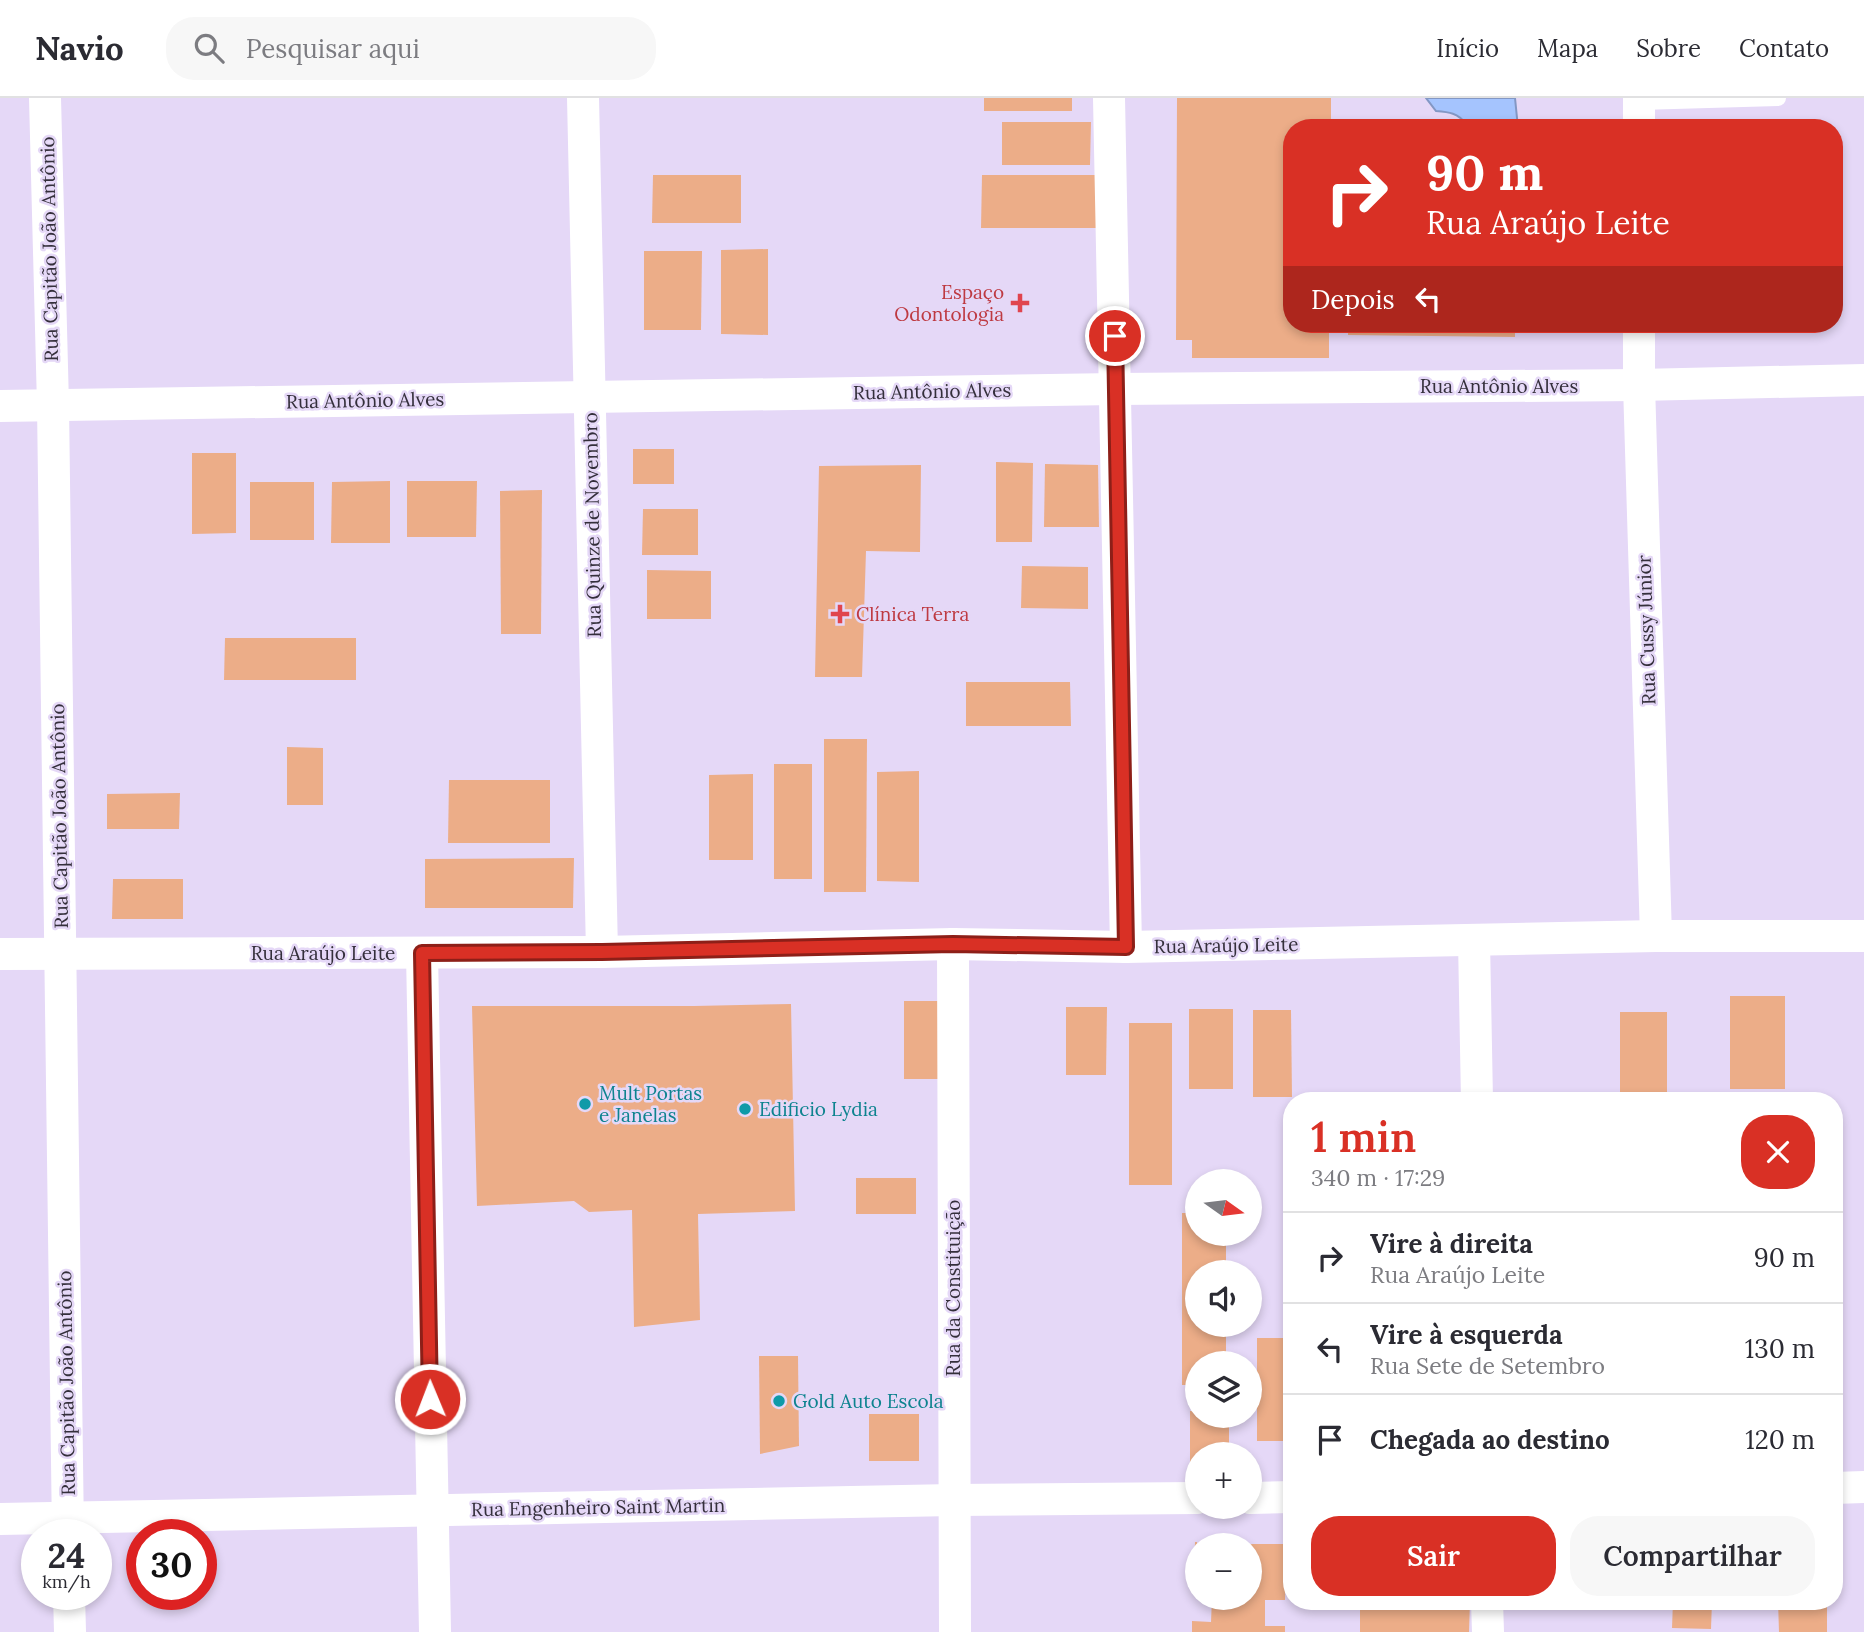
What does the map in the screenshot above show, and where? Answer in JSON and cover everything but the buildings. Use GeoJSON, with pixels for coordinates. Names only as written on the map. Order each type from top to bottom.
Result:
{"type":"FeatureCollection","features":[{"type":"Feature","properties":{"kind":"street","name":"Rua Capitão João Antônio"},"geometry":{"type":"LineString","coordinates":[[45,98],[53,405],[68,1519]]}},
{"type":"Feature","properties":{"kind":"street","name":"Rua Quinze de Novembro"},"geometry":{"type":"LineString","coordinates":[[583,98],[602,952]]}},
{"type":"Feature","properties":{"kind":"street"},"geometry":{"type":"LineString","coordinates":[[1109,98],[1126,947]]}},
{"type":"Feature","properties":{"kind":"street","name":"Rua Cussy Júnior"},"geometry":{"type":"LineString","coordinates":[[1639,333],[1656,936]]}},
{"type":"Feature","properties":{"kind":"street","name":"Rua Antônio Alves"},"geometry":{"type":"LineString","coordinates":[[0,406],[1116,388],[1639,385],[1864,380]]}},
{"type":"Feature","properties":{"kind":"street","name":"Rua Araújo Leite"},"geometry":{"type":"LineString","coordinates":[[0,954],[602,952],[953,944],[1126,947],[1656,936],[1864,936]]}},
{"type":"Feature","properties":{"kind":"street"},"geometry":{"type":"LineString","coordinates":[[1474,940],[1478,1092]]}},
{"type":"Feature","properties":{"kind":"street","name":"Rua da Constituição"},"geometry":{"type":"LineString","coordinates":[[953,944],[955,1632]]}},
{"type":"Feature","properties":{"kind":"street"},"geometry":{"type":"LineString","coordinates":[[422,953],[435,1632]]}},
{"type":"Feature","properties":{"kind":"street"},"geometry":{"type":"LineString","coordinates":[[1843,1488],[1864,1487]]}},
{"type":"Feature","properties":{"kind":"street"},"geometry":{"type":"LineString","coordinates":[[1262,1498],[1283,1497]]}},
{"type":"Feature","properties":{"kind":"street","name":"Rua Engenheiro Saint Martin"},"geometry":{"type":"LineString","coordinates":[[112,1524],[432,1511],[1185,1498]]}},
{"type":"Feature","properties":{"kind":"street","name":"Rua Engenheiro Saint Martin"},"geometry":{"type":"LineString","coordinates":[[0,1519],[21,1521]]}},
{"type":"Feature","properties":{"kind":"street"},"geometry":{"type":"LineString","coordinates":[[69,1610],[70,1632]]}},
{"type":"Feature","properties":{"kind":"street"},"geometry":{"type":"LineString","coordinates":[[1487,1610],[1488,1632]]}},
{"type":"Feature","properties":{"kind":"lane"},"geometry":{"type":"LineString","coordinates":[[1639,109],[1778,98]]}},
{"type":"Feature","properties":{"kind":"water"},"geometry":{"type":"Polygon","coordinates":[[[1426,98],[1515,98],[1517,119],[1462,119],[1456,115],[1436,111],[1426,98]]]}},
{"type":"Feature","properties":{"kind":"place","name":"Espaço Odontologia"},"geometry":{"type":"Point","coordinates":[1020,303]}},
{"type":"Feature","properties":{"kind":"place","name":"Clínica Terra"},"geometry":{"type":"Point","coordinates":[840,614]}},
{"type":"Feature","properties":{"kind":"place","name":"Mult Portas e Janelas"},"geometry":{"type":"Point","coordinates":[585,1104]}},
{"type":"Feature","properties":{"kind":"place","name":"Edificio Lydia"},"geometry":{"type":"Point","coordinates":[745,1109]}},
{"type":"Feature","properties":{"kind":"place","name":"Gold Auto Escola"},"geometry":{"type":"Point","coordinates":[779,1401]}},
{"type":"Feature","properties":{"kind":"route"},"geometry":{"type":"LineString","coordinates":[[430,1399],[422,953],[953,944],[1126,947],[1115,336]]}}]}
